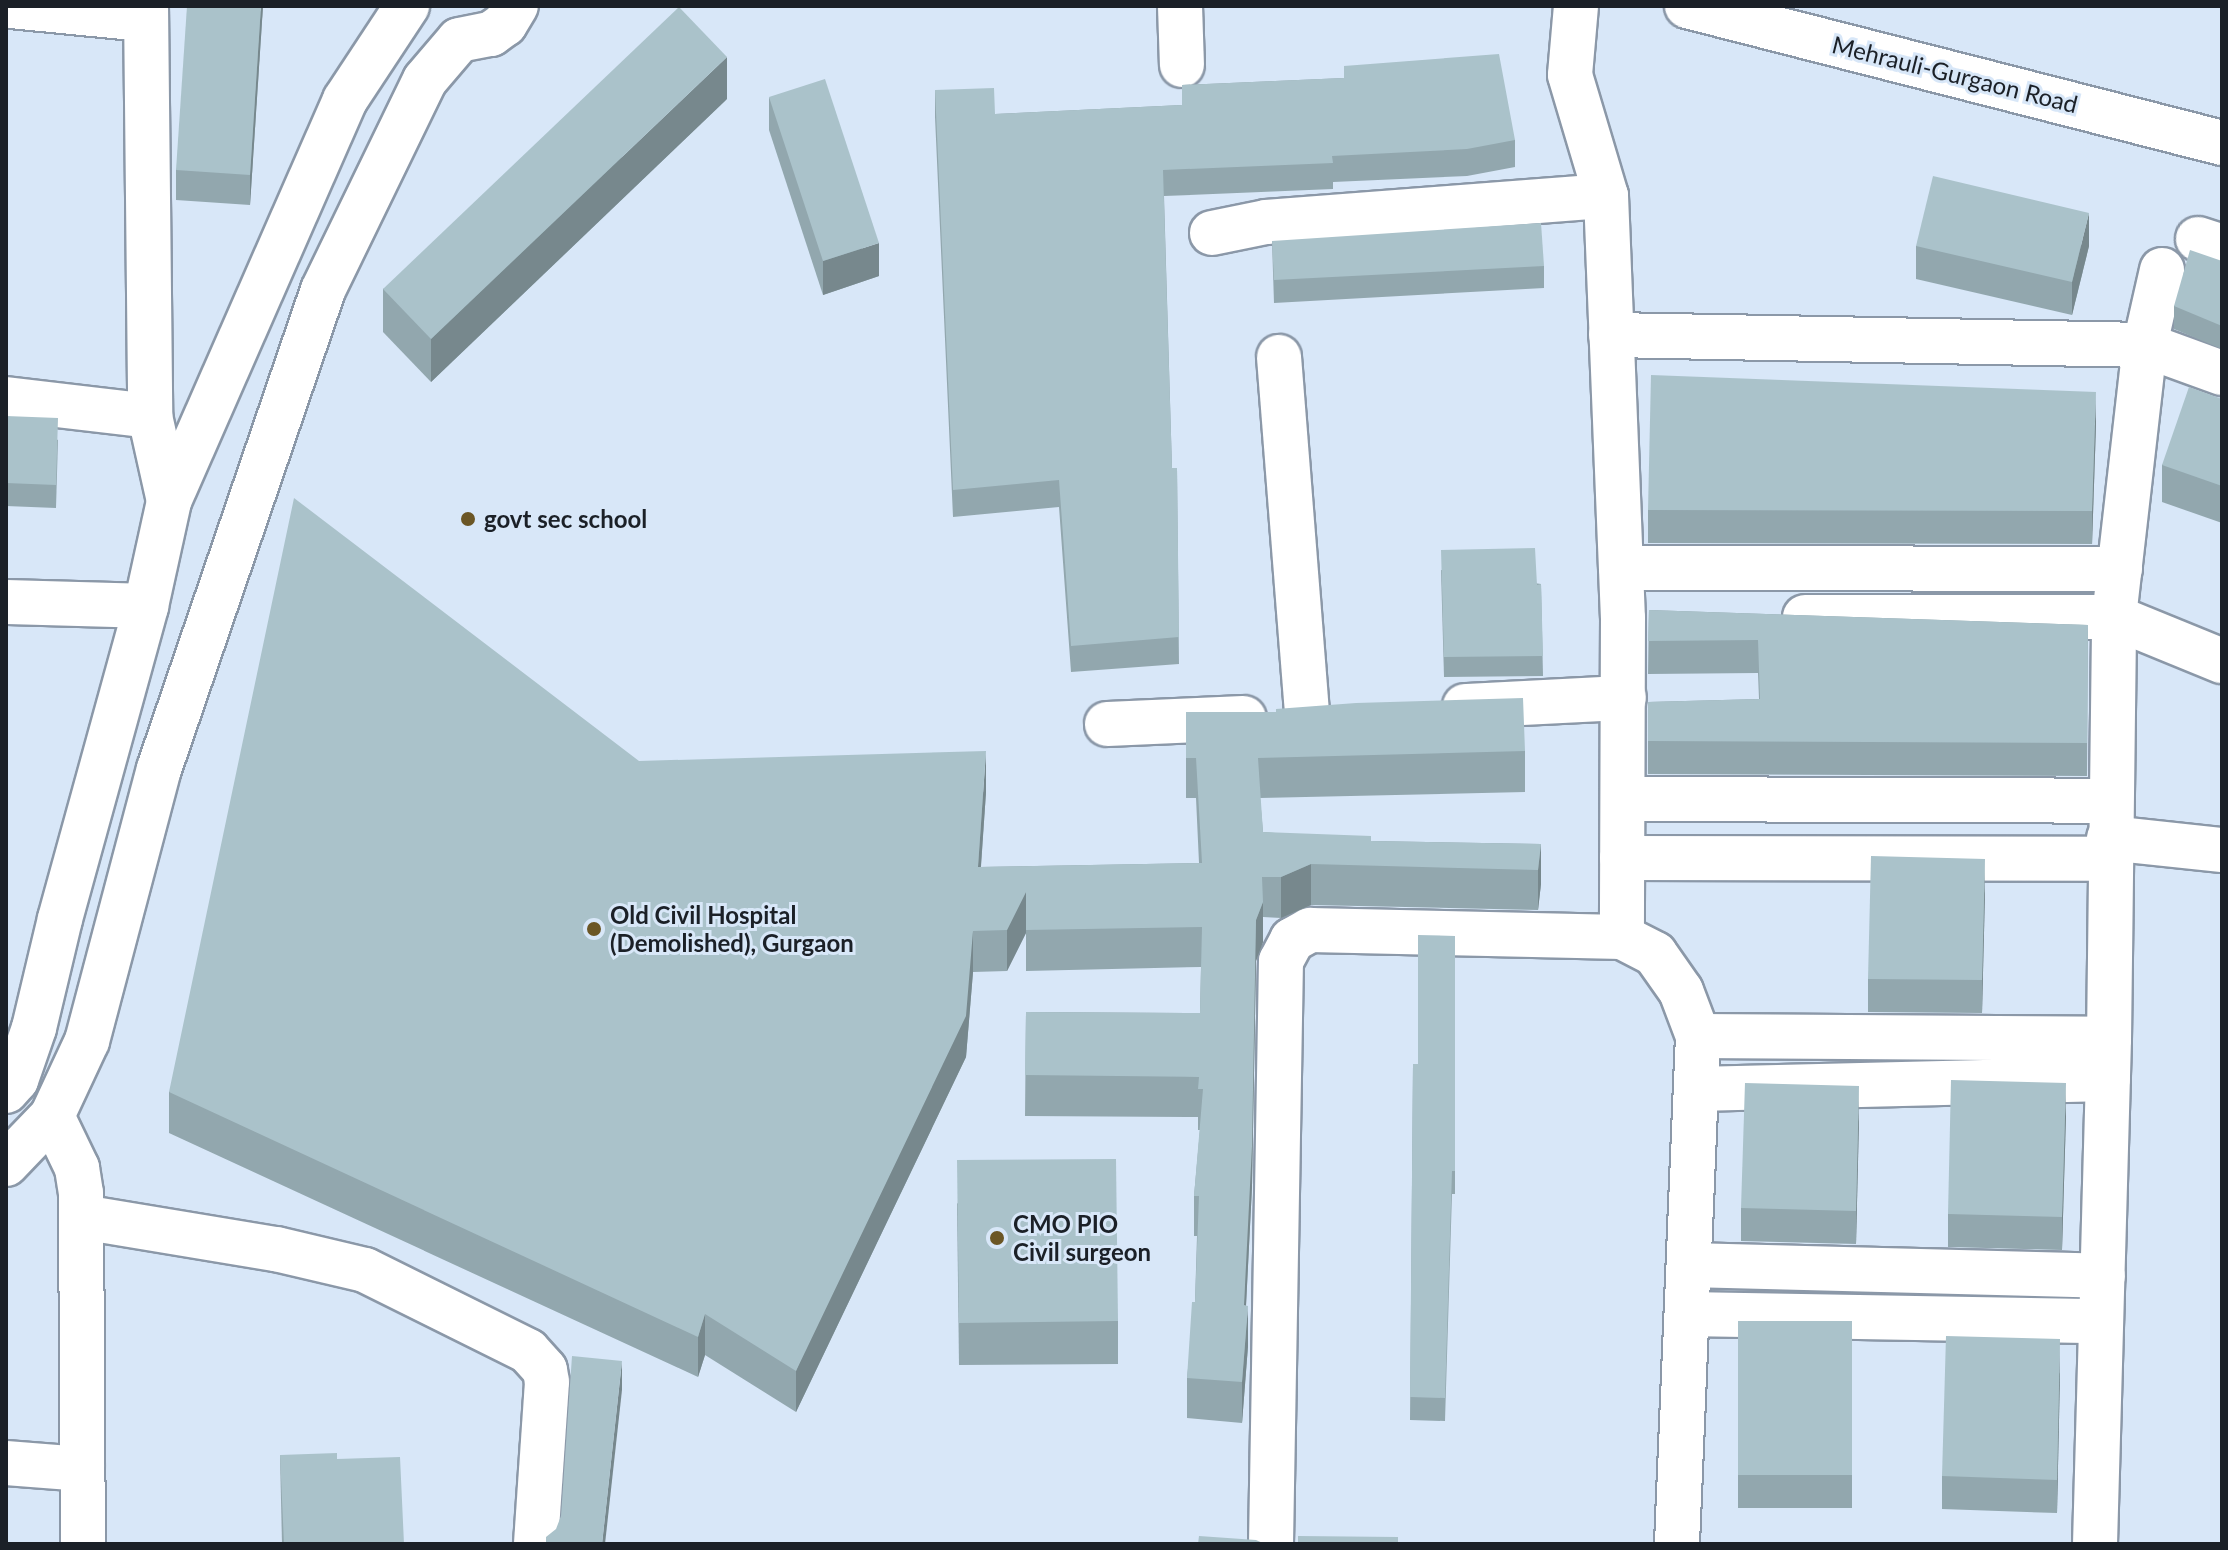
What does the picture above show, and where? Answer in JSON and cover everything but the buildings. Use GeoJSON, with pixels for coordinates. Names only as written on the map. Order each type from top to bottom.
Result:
{"type":"FeatureCollection","features":[{"type":"Feature","properties":{"kind":"street"},"geometry":{"type":"LineString","coordinates":[[11,6],[145,12],[150,416],[169,501]]}},
{"type":"Feature","properties":{"kind":"street"},"geometry":{"type":"LineString","coordinates":[[6,1091],[16,1080],[34,1028],[60,919],[146,606],[169,501],[345,100],[407,6]]}},
{"type":"Feature","properties":{"kind":"street"},"geometry":{"type":"LineString","coordinates":[[6,1164],[52,1116],[87,1041],[159,769],[323,290],[425,80],[459,40],[491,34],[505,24],[516,6]]}},
{"type":"Feature","properties":{"kind":"street"},"geometry":{"type":"LineString","coordinates":[[1180,6],[1182,65]]}},
{"type":"Feature","properties":{"kind":"street"},"geometry":{"type":"LineString","coordinates":[[1576,6],[1570,75],[1606,196],[1623,618],[1622,937]]}},
{"type":"Feature","properties":{"kind":"street","name":"Mehrauli-Gurgaon Road"},"geometry":{"type":"LineString","coordinates":[[1687,6],[2222,143]]}},
{"type":"Feature","properties":{"kind":"street"},"geometry":{"type":"LineString","coordinates":[[1212,233],[1266,222],[1606,196]]}},
{"type":"Feature","properties":{"kind":"street"},"geometry":{"type":"LineString","coordinates":[[2095,1544],[2109,1059],[2109,833],[2114,617],[2145,345],[2162,270]]}},
{"type":"Feature","properties":{"kind":"street"},"geometry":{"type":"LineString","coordinates":[[1611,335],[2145,345],[2222,373]]}},
{"type":"Feature","properties":{"kind":"street"},"geometry":{"type":"LineString","coordinates":[[1279,357],[1307,715]]}},
{"type":"Feature","properties":{"kind":"street"},"geometry":{"type":"LineString","coordinates":[[6,399],[150,416]]}},
{"type":"Feature","properties":{"kind":"street"},"geometry":{"type":"LineString","coordinates":[[1621,568],[2120,569]]}},
{"type":"Feature","properties":{"kind":"street"},"geometry":{"type":"LineString","coordinates":[[6,602],[146,606]]}},
{"type":"Feature","properties":{"kind":"street"},"geometry":{"type":"LineString","coordinates":[[1766,617],[2114,617],[2222,661]]}},
{"type":"Feature","properties":{"kind":"street"},"geometry":{"type":"LineString","coordinates":[[1623,618],[1671,618]]}},
{"type":"Feature","properties":{"kind":"street"},"geometry":{"type":"LineString","coordinates":[[1418,709],[1624,698]]}},
{"type":"Feature","properties":{"kind":"street"},"geometry":{"type":"LineString","coordinates":[[1107,724],[1354,713]]}},
{"type":"Feature","properties":{"kind":"street"},"geometry":{"type":"LineString","coordinates":[[1623,799],[2109,833],[2222,850]]}},
{"type":"Feature","properties":{"kind":"street"},"geometry":{"type":"LineString","coordinates":[[1622,858],[2109,833]]}},
{"type":"Feature","properties":{"kind":"street"},"geometry":{"type":"LineString","coordinates":[[1271,1544],[1281,961],[1292,940],[1310,930],[1622,937],[1655,954],[1681,991],[1698,1036],[1677,1544]]}},
{"type":"Feature","properties":{"kind":"street"},"geometry":{"type":"LineString","coordinates":[[1698,1036],[2109,1059]]}},
{"type":"Feature","properties":{"kind":"street"},"geometry":{"type":"LineString","coordinates":[[1696,1089],[2109,1059]]}},
{"type":"Feature","properties":{"kind":"street"},"geometry":{"type":"LineString","coordinates":[[52,1116],[77,1168],[82,1217],[83,1544]]}},
{"type":"Feature","properties":{"kind":"street"},"geometry":{"type":"LineString","coordinates":[[82,1217],[276,1249],[365,1270],[528,1351],[545,1370],[547,1382],[536,1544]]}},
{"type":"Feature","properties":{"kind":"street"},"geometry":{"type":"LineString","coordinates":[[1689,1265],[2103,1276]]}},
{"type":"Feature","properties":{"kind":"street"},"geometry":{"type":"LineString","coordinates":[[1687,1314],[2101,1321]]}},
{"type":"Feature","properties":{"kind":"street"},"geometry":{"type":"LineString","coordinates":[[6,1463],[82,1469]]}},
{"type":"Feature","properties":{"kind":"place","name":"govt sec school"},"geometry":{"type":"Point","coordinates":[468,519]}},
{"type":"Feature","properties":{"kind":"place","name":"Old Civil Hospital (Demolished), Gurgaon"},"geometry":{"type":"Point","coordinates":[594,929]}},
{"type":"Feature","properties":{"kind":"place","name":"CMO PIO Civil surgeon"},"geometry":{"type":"Point","coordinates":[997,1238]}}]}
